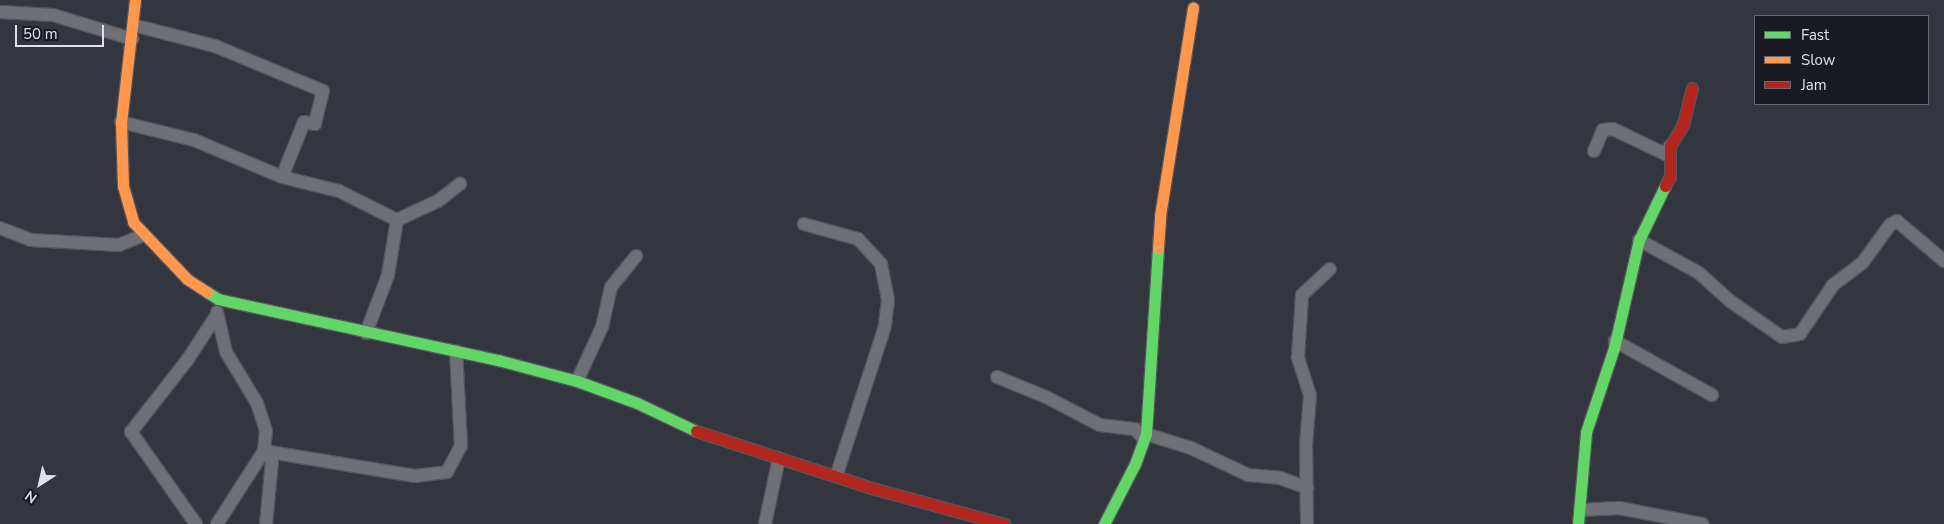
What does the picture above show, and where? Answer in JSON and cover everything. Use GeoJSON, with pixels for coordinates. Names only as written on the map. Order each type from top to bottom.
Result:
{"type":"FeatureCollection","features":[{"type":"Feature","properties":{"kind":"street"},"geometry":{"type":"LineString","coordinates":[[135,0],[132,38],[120,122],[123,186],[133,222],[187,279],[218,299],[366,333],[456,351],[577,381],[637,403],[701,434],[837,474],[876,489],[990,522],[1004,524]]}},
{"type":"Feature","properties":{"kind":"street"},"geometry":{"type":"LineString","coordinates":[[1104,524],[1135,464],[1145,436],[1160,216],[1193,8]]}},
{"type":"Feature","properties":{"kind":"street"},"geometry":{"type":"LineString","coordinates":[[0,12],[53,15],[132,38]]}},
{"type":"Feature","properties":{"kind":"street"},"geometry":{"type":"LineString","coordinates":[[133,25],[215,46],[324,90],[315,124],[304,122],[282,177]]}},
{"type":"Feature","properties":{"kind":"street"},"geometry":{"type":"LineString","coordinates":[[1594,151],[1603,130],[1613,129],[1665,154],[1683,124],[1692,88]]}},
{"type":"Feature","properties":{"kind":"street"},"geometry":{"type":"LineString","coordinates":[[120,122],[194,140],[282,177],[339,191],[397,220]]}},
{"type":"Feature","properties":{"kind":"street"},"geometry":{"type":"LineString","coordinates":[[1578,524],[1586,432],[1615,341],[1640,240],[1670,176],[1670,146]]}},
{"type":"Feature","properties":{"kind":"street"},"geometry":{"type":"LineString","coordinates":[[397,220],[438,201],[460,184]]}},
{"type":"Feature","properties":{"kind":"street"},"geometry":{"type":"LineString","coordinates":[[366,333],[388,275],[397,220]]}},
{"type":"Feature","properties":{"kind":"street"},"geometry":{"type":"LineString","coordinates":[[1640,240],[1699,273],[1730,301],[1782,337],[1800,334],[1833,285],[1863,262],[1890,225],[1897,221],[1944,261]]}},
{"type":"Feature","properties":{"kind":"street"},"geometry":{"type":"LineString","coordinates":[[804,224],[858,239],[881,264],[888,300],[885,326],[837,474]]}},
{"type":"Feature","properties":{"kind":"street"},"geometry":{"type":"LineString","coordinates":[[0,228],[31,240],[119,245],[144,235]]}},
{"type":"Feature","properties":{"kind":"street"},"geometry":{"type":"LineString","coordinates":[[577,381],[602,327],[611,287],[636,256]]}},
{"type":"Feature","properties":{"kind":"street"},"geometry":{"type":"LineString","coordinates":[[1307,524],[1310,395],[1298,357],[1302,295],[1330,269]]}},
{"type":"Feature","properties":{"kind":"street"},"geometry":{"type":"LineString","coordinates":[[217,524],[264,451],[266,431],[263,420],[242,374],[226,352],[216,316],[218,299]]}},
{"type":"Feature","properties":{"kind":"street"},"geometry":{"type":"LineString","coordinates":[[196,524],[131,432],[188,359],[216,316]]}},
{"type":"Feature","properties":{"kind":"street"},"geometry":{"type":"LineString","coordinates":[[1615,341],[1712,395]]}},
{"type":"Feature","properties":{"kind":"street"},"geometry":{"type":"LineString","coordinates":[[264,451],[415,476],[447,472],[461,446],[456,351]]}},
{"type":"Feature","properties":{"kind":"street"},"geometry":{"type":"LineString","coordinates":[[997,377],[1100,425],[1135,429],[1145,436],[1191,448],[1248,475],[1280,478],[1307,488]]}},
{"type":"Feature","properties":{"kind":"street"},"geometry":{"type":"LineString","coordinates":[[264,451],[272,461],[266,524]]}},
{"type":"Feature","properties":{"kind":"street"},"geometry":{"type":"LineString","coordinates":[[765,524],[779,458]]}},
{"type":"Feature","properties":{"kind":"street"},"geometry":{"type":"LineString","coordinates":[[1580,510],[1620,508],[1702,524]]}},
{"type":"Feature","properties":{"kind":"traffic: fast"},"geometry":{"type":"LineString","coordinates":[[1578,524],[1586,432],[1614,348],[1639,240],[1665,186]]}},
{"type":"Feature","properties":{"kind":"traffic: fast"},"geometry":{"type":"LineString","coordinates":[[1104,524],[1135,464],[1146,434],[1158,248]]}},
{"type":"Feature","properties":{"kind":"traffic: fast"},"geometry":{"type":"LineString","coordinates":[[207,292],[218,299],[498,360],[577,381],[637,403],[696,431]]}},
{"type":"Feature","properties":{"kind":"traffic: slow"},"geometry":{"type":"LineString","coordinates":[[135,0],[121,122],[123,186],[133,222],[187,279],[207,292]]}},
{"type":"Feature","properties":{"kind":"traffic: slow"},"geometry":{"type":"LineString","coordinates":[[1158,248],[1160,216],[1193,8]]}},
{"type":"Feature","properties":{"kind":"traffic: jam"},"geometry":{"type":"LineString","coordinates":[[1665,186],[1670,176],[1670,146],[1683,124],[1692,88]]}},
{"type":"Feature","properties":{"kind":"traffic: jam"},"geometry":{"type":"LineString","coordinates":[[696,431],[875,489],[1004,524]]}}]}
